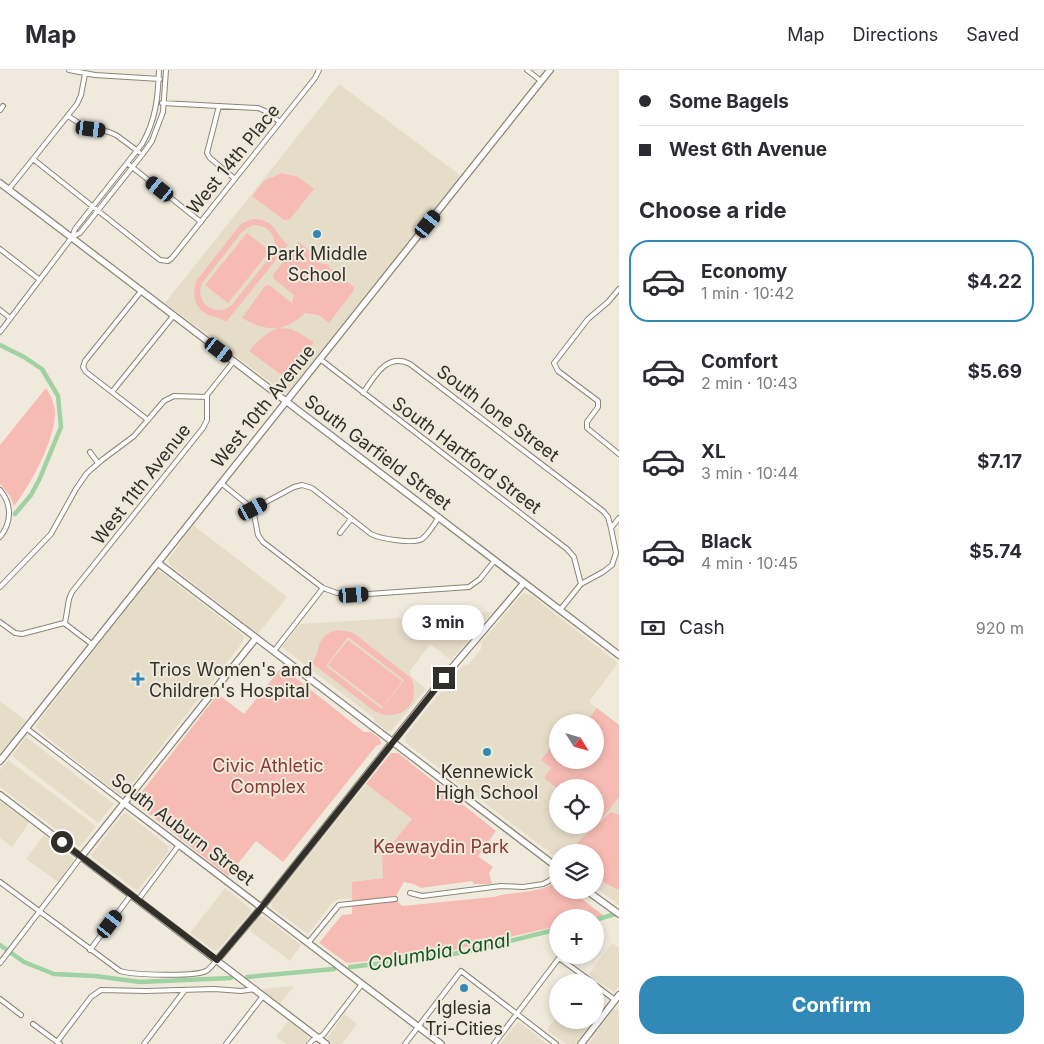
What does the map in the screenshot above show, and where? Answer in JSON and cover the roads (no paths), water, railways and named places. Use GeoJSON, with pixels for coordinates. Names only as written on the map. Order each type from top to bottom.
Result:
{"type":"FeatureCollection","features":[{"type":"Feature","properties":{"kind":"street"},"geometry":{"type":"LineString","coordinates":[[69,70],[106,76],[165,79]]}},
{"type":"Feature","properties":{"kind":"street"},"geometry":{"type":"LineString","coordinates":[[0,332],[72,238],[75,229],[137,151],[150,129],[157,103],[159,70]]}},
{"type":"Feature","properties":{"kind":"street"},"geometry":{"type":"LineString","coordinates":[[72,238],[80,233],[142,155],[155,133],[164,104],[166,70]]}},
{"type":"Feature","properties":{"kind":"street","name":"West 14th Place"},"geometry":{"type":"LineString","coordinates":[[98,210],[160,260],[165,261],[172,258],[315,78],[319,70]]}},
{"type":"Feature","properties":{"kind":"street"},"geometry":{"type":"LineString","coordinates":[[527,70],[542,81]]}},
{"type":"Feature","properties":{"kind":"street","name":"West 10th Avenue"},"geometry":{"type":"LineString","coordinates":[[0,761],[550,70]]}},
{"type":"Feature","properties":{"kind":"street"},"geometry":{"type":"LineString","coordinates":[[9,189],[79,100],[85,74]]}},
{"type":"Feature","properties":{"kind":"street"},"geometry":{"type":"LineString","coordinates":[[157,103],[258,108],[280,122]]}},
{"type":"Feature","properties":{"kind":"street"},"geometry":{"type":"LineString","coordinates":[[219,106],[207,153],[210,158],[235,178]]}},
{"type":"Feature","properties":{"kind":"street"},"geometry":{"type":"LineString","coordinates":[[68,116],[85,127],[116,135],[142,155]]}},
{"type":"Feature","properties":{"kind":"street"},"geometry":{"type":"LineString","coordinates":[[32,159],[98,210]]}},
{"type":"Feature","properties":{"kind":"street"},"geometry":{"type":"LineString","coordinates":[[127,163],[201,222]]}},
{"type":"Feature","properties":{"kind":"street","name":"South Garfield Street"},"geometry":{"type":"LineString","coordinates":[[0,182],[619,655]]}},
{"type":"Feature","properties":{"kind":"street"},"geometry":{"type":"LineString","coordinates":[[0,249],[40,280]]}},
{"type":"Feature","properties":{"kind":"street"},"geometry":{"type":"LineString","coordinates":[[142,290],[85,361],[83,367],[86,372],[148,420]]}},
{"type":"Feature","properties":{"kind":"street"},"geometry":{"type":"LineString","coordinates":[[618,291],[588,320],[556,359],[555,365],[558,371],[598,401],[598,407],[587,422],[587,428],[619,454]]}},
{"type":"Feature","properties":{"kind":"street"},"geometry":{"type":"LineString","coordinates":[[0,310],[10,318]]}},
{"type":"Feature","properties":{"kind":"street"},"geometry":{"type":"LineString","coordinates":[[112,392],[174,315]]}},
{"type":"Feature","properties":{"kind":"street","name":"South Hartford Street"},"geometry":{"type":"LineString","coordinates":[[320,359],[568,549],[574,557],[581,584]]}},
{"type":"Feature","properties":{"kind":"street"},"geometry":{"type":"LineString","coordinates":[[0,587],[51,534],[80,483],[98,463],[134,436],[164,401],[172,396],[207,397],[234,361]]}},
{"type":"Feature","properties":{"kind":"street","name":"South Ione Street"},"geometry":{"type":"LineString","coordinates":[[363,392],[384,365],[399,361],[410,364],[603,511],[608,517],[611,528]]}},
{"type":"Feature","properties":{"kind":"street","name":"West 11th Avenue"},"geometry":{"type":"LineString","coordinates":[[66,623],[69,599],[72,592],[205,425],[207,397]]}},
{"type":"Feature","properties":{"kind":"street"},"geometry":{"type":"LineString","coordinates":[[90,452],[98,463]]}},
{"type":"Feature","properties":{"kind":"street"},"geometry":{"type":"LineString","coordinates":[[221,483],[253,509],[256,530],[260,539],[323,588],[337,593],[354,595],[464,588],[477,582],[495,560]]}},
{"type":"Feature","properties":{"kind":"street"},"geometry":{"type":"LineString","coordinates":[[253,509],[294,487],[302,485],[312,488],[375,536],[416,541],[424,536],[439,517]]}},
{"type":"Feature","properties":{"kind":"street"},"geometry":{"type":"LineString","coordinates":[[0,490],[7,500],[10,512],[8,523],[0,536]]}},
{"type":"Feature","properties":{"kind":"street"},"geometry":{"type":"LineString","coordinates":[[560,610],[581,584],[606,570],[614,561],[616,550],[611,528],[619,518]]}},
{"type":"Feature","properties":{"kind":"street"},"geometry":{"type":"LineString","coordinates":[[340,533],[351,519]]}},
{"type":"Feature","properties":{"kind":"street"},"geometry":{"type":"LineString","coordinates":[[158,563],[549,861]]}},
{"type":"Feature","properties":{"kind":"street"},"geometry":{"type":"LineString","coordinates":[[0,882],[117,970],[136,974],[201,973],[207,971],[261,908],[444,678],[524,582]]}},
{"type":"Feature","properties":{"kind":"street"},"geometry":{"type":"LineString","coordinates":[[274,652],[323,588]]}},
{"type":"Feature","properties":{"kind":"street"},"geometry":{"type":"LineString","coordinates":[[0,622],[15,633],[22,634],[66,623],[93,645]]}},
{"type":"Feature","properties":{"kind":"street"},"geometry":{"type":"LineString","coordinates":[[0,963],[81,857],[256,638]]}},
{"type":"Feature","properties":{"kind":"street","name":"South Auburn Street"},"geometry":{"type":"LineString","coordinates":[[26,728],[441,1044]]}},
{"type":"Feature","properties":{"kind":"street"},"geometry":{"type":"LineString","coordinates":[[0,795],[326,1044]]}},
{"type":"Feature","properties":{"kind":"street"},"geometry":{"type":"LineString","coordinates":[[138,900],[179,845]]}},
{"type":"Feature","properties":{"kind":"street"},"geometry":{"type":"LineString","coordinates":[[410,893],[422,896],[501,886],[528,886],[546,883],[549,880]]}},
{"type":"Feature","properties":{"kind":"street"},"geometry":{"type":"LineString","coordinates":[[90,950],[131,895]]}},
{"type":"Feature","properties":{"kind":"street"},"geometry":{"type":"LineString","coordinates":[[308,943],[337,906],[396,899]]}},
{"type":"Feature","properties":{"kind":"street"},"geometry":{"type":"LineString","coordinates":[[598,899],[617,913]]}},
{"type":"Feature","properties":{"kind":"street"},"geometry":{"type":"LineString","coordinates":[[494,1044],[559,958],[581,974]]}},
{"type":"Feature","properties":{"kind":"street"},"geometry":{"type":"LineString","coordinates":[[405,1044],[461,971],[556,1044]]}},
{"type":"Feature","properties":{"kind":"street"},"geometry":{"type":"LineString","coordinates":[[309,1044],[324,1035],[362,984]]}},
{"type":"Feature","properties":{"kind":"street"},"geometry":{"type":"LineString","coordinates":[[33,1024],[58,1043],[97,992],[101,990],[220,989],[241,991],[255,989]]}},
{"type":"Feature","properties":{"kind":"street"},"geometry":{"type":"LineString","coordinates":[[144,1044],[184,990]]}},
{"type":"Feature","properties":{"kind":"street"},"geometry":{"type":"LineString","coordinates":[[604,992],[617,1002]]}},
{"type":"Feature","properties":{"kind":"street"},"geometry":{"type":"LineString","coordinates":[[581,1044],[617,1002],[619,995]]}},
{"type":"Feature","properties":{"kind":"street"},"geometry":{"type":"LineString","coordinates":[[226,1044],[263,996]]}},
{"type":"Feature","properties":{"kind":"street"},"geometry":{"type":"LineString","coordinates":[[0,999],[21,1015]]}},
{"type":"Feature","properties":{"kind":"waterway","name":"Columbia Canal"},"geometry":{"type":"LineString","coordinates":[[0,345],[42,369],[58,396],[61,427],[40,478],[31,495],[15,514]]}},
{"type":"Feature","properties":{"kind":"waterway","name":"Columbia Canal"},"geometry":{"type":"LineString","coordinates":[[604,917],[619,913]]}},
{"type":"Feature","properties":{"kind":"waterway","name":"Columbia Canal"},"geometry":{"type":"LineString","coordinates":[[350,967],[466,952],[549,931]]}},
{"type":"Feature","properties":{"kind":"waterway","name":"Columbia Canal"},"geometry":{"type":"LineString","coordinates":[[0,945],[24,962],[54,974],[95,976],[140,982],[231,978]]}},
{"type":"Feature","properties":{"kind":"waterway","name":"Columbia Canal"},"geometry":{"type":"LineString","coordinates":[[247,977],[334,969]]}},
{"type":"Feature","properties":{"kind":"place","name":"Park Middle School"},"geometry":{"type":"Point","coordinates":[317,234]}},
{"type":"Feature","properties":{"kind":"place","name":"Trios Women's and Children's Hospital"},"geometry":{"type":"Point","coordinates":[138,679]}},
{"type":"Feature","properties":{"kind":"place","name":"Kennewick High School"},"geometry":{"type":"Point","coordinates":[487,752]}},
{"type":"Feature","properties":{"kind":"place","name":"Iglesia Tri-Cities"},"geometry":{"type":"Point","coordinates":[464,988]}},
{"type":"Feature","properties":{"kind":"park label","name":"Civic Athletic Complex"},"geometry":{"type":"Point","coordinates":[268,775]}},
{"type":"Feature","properties":{"kind":"park label","name":"Keewaydin Park"},"geometry":{"type":"Point","coordinates":[441,846]}}]}
